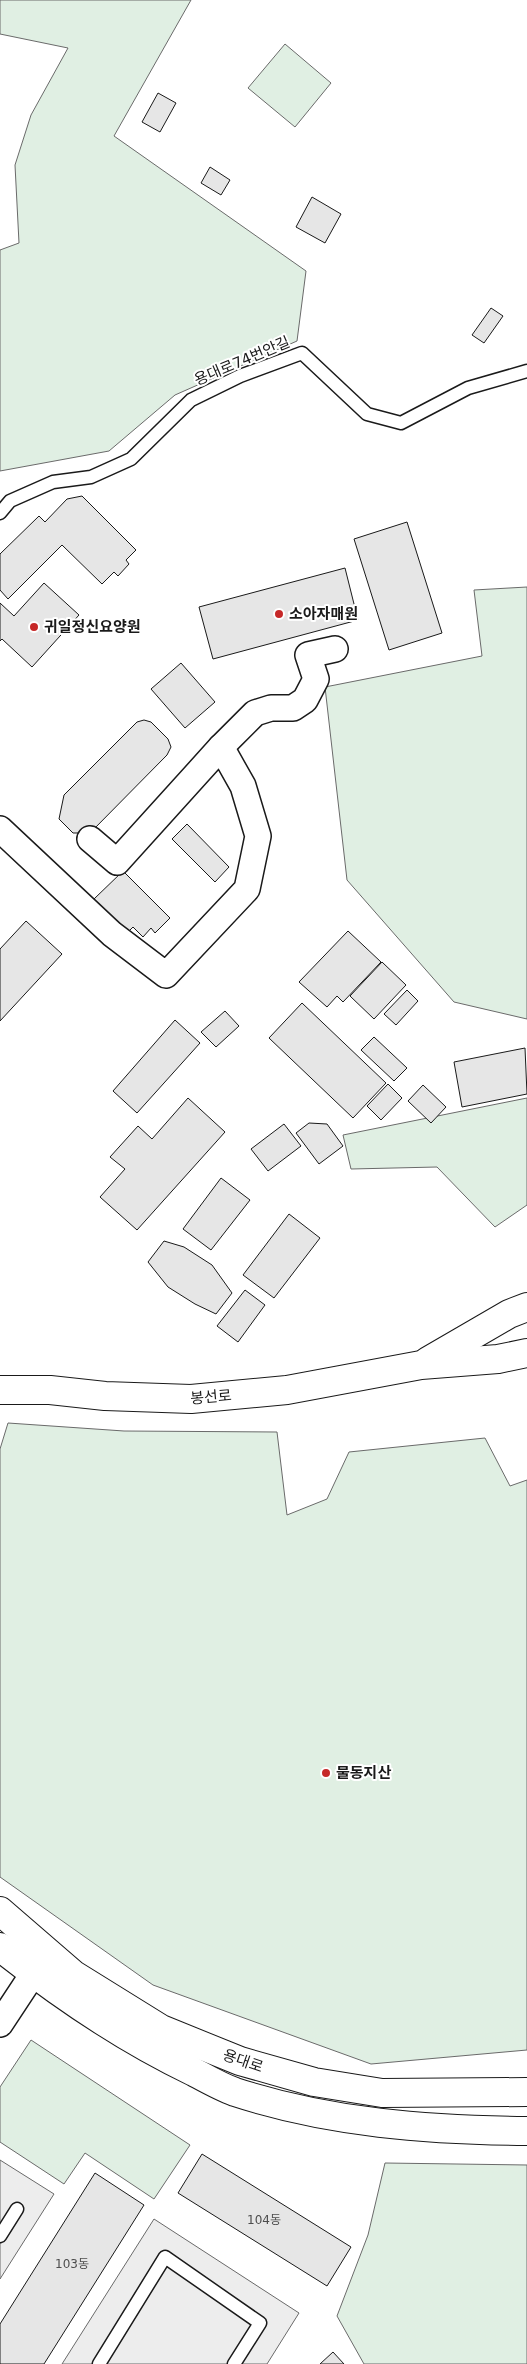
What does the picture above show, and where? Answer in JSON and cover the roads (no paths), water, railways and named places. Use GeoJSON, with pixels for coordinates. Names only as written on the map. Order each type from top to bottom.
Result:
{"type":"FeatureCollection","features":[{"type":"Feature","properties":{"kind":"street"},"geometry":{"type":"LineString","coordinates":[[90,839],[117,862],[221,747],[255,713],[271,708],[294,708],[305,700],[316,679],[308,655],[335,649]]}},
{"type":"Feature","properties":{"kind":"street"},"geometry":{"type":"LineString","coordinates":[[0,829],[112,934],[166,975],[247,889],[258,836],[243,786],[221,747]]}},
{"type":"Feature","properties":{"kind":"street"},"geometry":{"type":"LineString","coordinates":[[421,1365],[509,1314],[527,1307]]}},
{"type":"Feature","properties":{"kind":"street"},"geometry":{"type":"LineString","coordinates":[[421,1365],[498,1359],[527,1353]]}},
{"type":"Feature","properties":{"kind":"street","name":"봉선로"},"geometry":{"type":"LineString","coordinates":[[0,1390],[50,1390],[105,1396],[191,1399],[287,1390],[421,1365]]}},
{"type":"Feature","properties":{"kind":"street","name":"용대로"},"geometry":{"type":"LineString","coordinates":[[0,1911],[82,1980],[161,2029],[240,2062],[314,2082],[382,2093],[527,2092]]}},
{"type":"Feature","properties":{"kind":"street","name":"용대로"},"geometry":{"type":"LineString","coordinates":[[0,1947],[33,1974],[89,2012],[164,2058],[233,2091],[310,2113],[385,2125],[481,2131],[527,2131]]}},
{"type":"Feature","properties":{"kind":"street"},"geometry":{"type":"LineString","coordinates":[[0,2024],[33,1974]]}},
{"type":"Feature","properties":{"kind":"lane","name":"용대로74번안길"},"geometry":{"type":"LineString","coordinates":[[0,513],[10,501],[53,482],[91,477],[131,459],[191,400],[240,376],[302,353],[367,414],[402,423],[468,388],[527,371]]}},
{"type":"Feature","properties":{"kind":"lane"},"geometry":{"type":"LineString","coordinates":[[0,2236],[17,2209]]}},
{"type":"Feature","properties":{"kind":"lane"},"geometry":{"type":"LineString","coordinates":[[99,2364],[165,2257],[260,2323],[234,2364]]}},
{"type":"Feature","properties":{"kind":"place","name":"소아자매원"},"geometry":{"type":"Point","coordinates":[279,614]}},
{"type":"Feature","properties":{"kind":"place","name":"귀일정신요양원"},"geometry":{"type":"Point","coordinates":[34,627]}},
{"type":"Feature","properties":{"kind":"place","name":"물동지산"},"geometry":{"type":"Point","coordinates":[326,1773]}}]}
